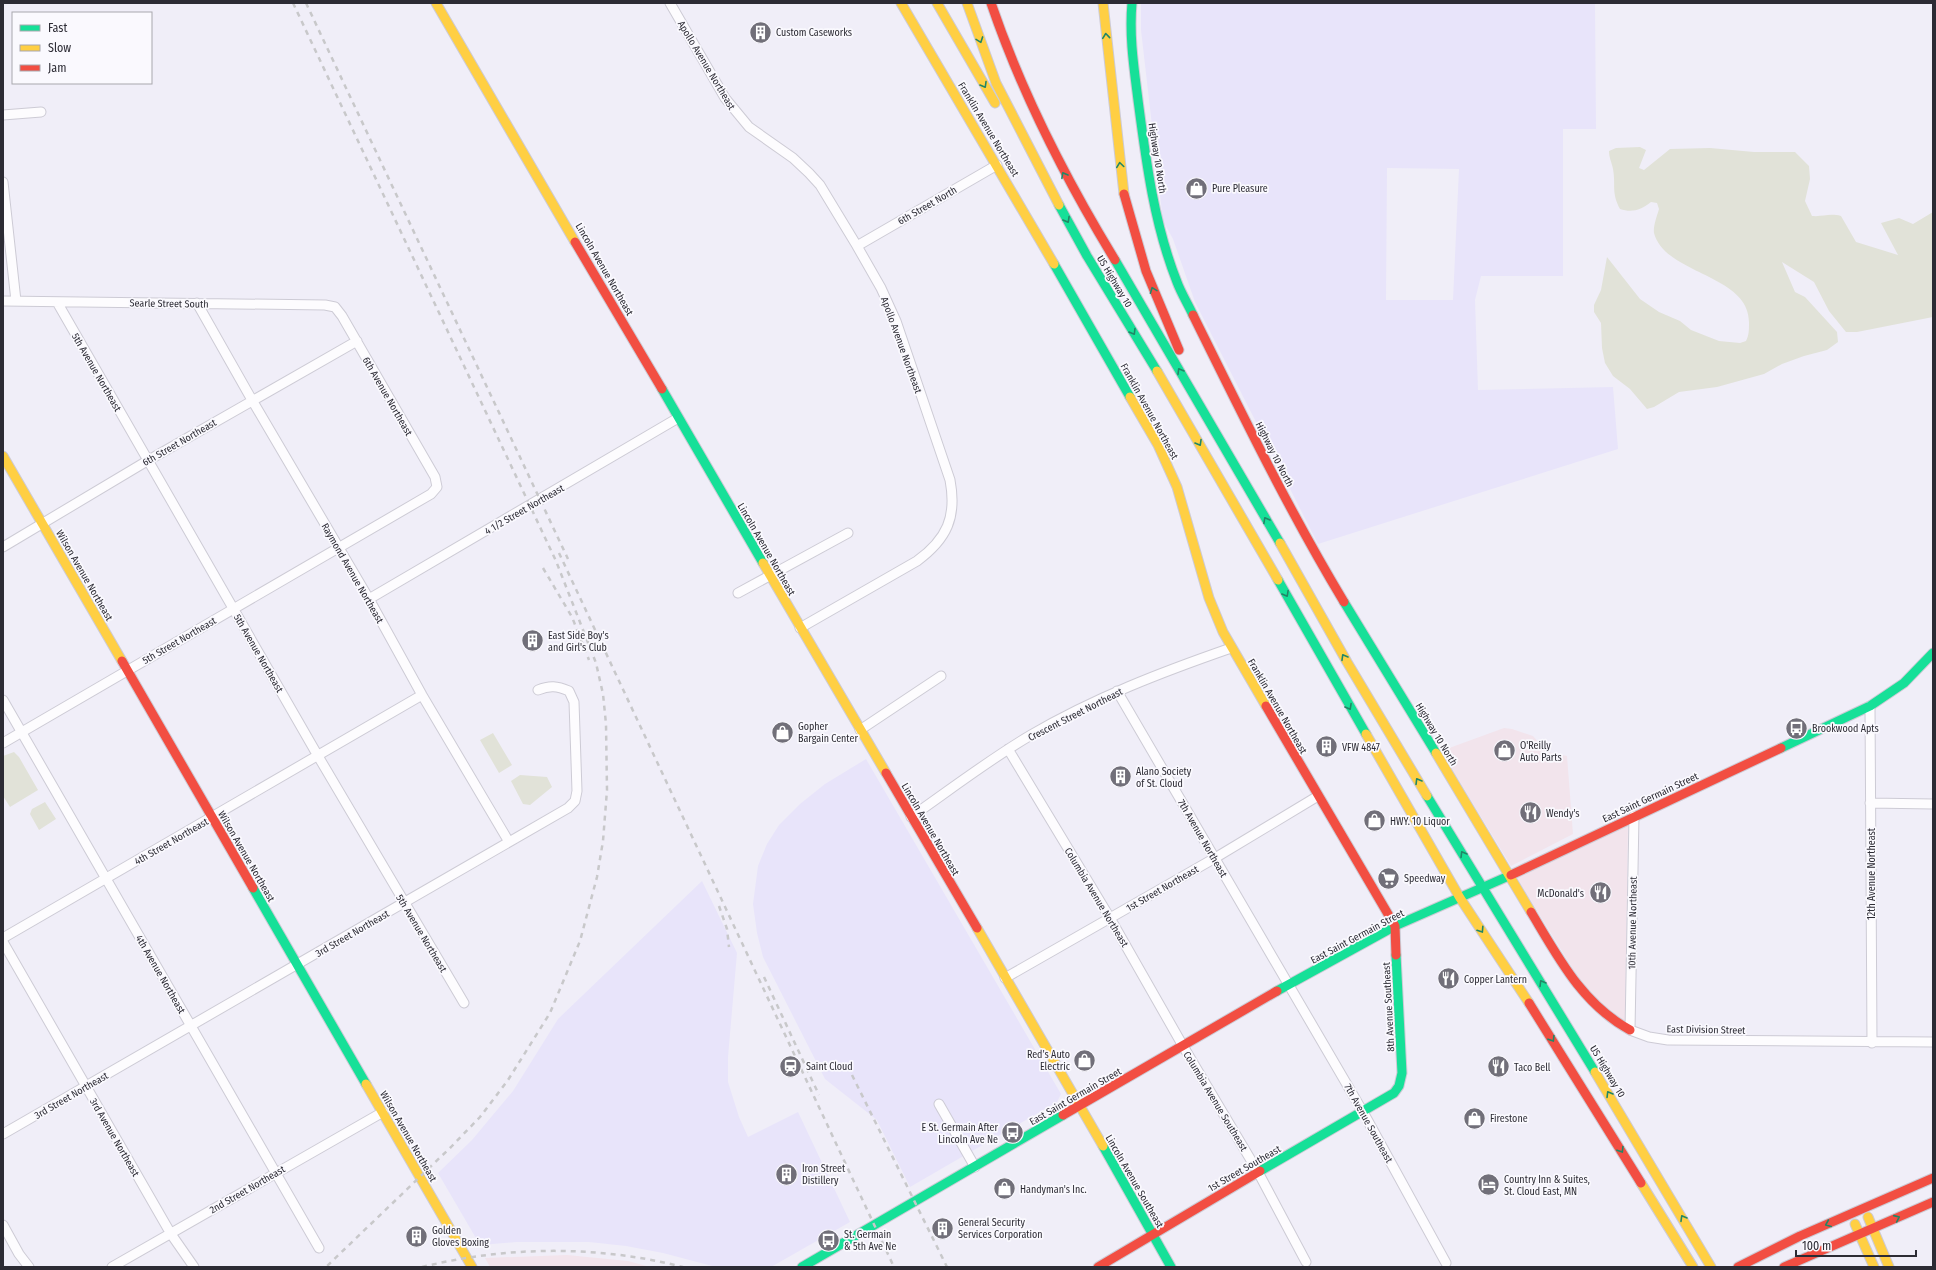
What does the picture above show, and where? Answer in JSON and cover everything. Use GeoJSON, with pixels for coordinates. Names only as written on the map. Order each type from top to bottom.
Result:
{"type":"FeatureCollection","features":[{"type":"Feature","properties":{"kind":"main road","name":"Lincoln Avenue Northeast"},"geometry":{"type":"LineString","coordinates":[[436,3],[1080,1106]]}},
{"type":"Feature","properties":{"kind":"main road","name":"Franklin Avenue Northeast"},"geometry":{"type":"LineString","coordinates":[[901,3],[997,165],[1158,445],[1177,487],[1215,614],[1231,648],[1395,926]]}},
{"type":"Feature","properties":{"kind":"main road"},"geometry":{"type":"LineString","coordinates":[[937,3],[989,93],[1058,203]]}},
{"type":"Feature","properties":{"kind":"main road","name":"US Highway 10"},"geometry":{"type":"LineString","coordinates":[[967,3],[996,83],[1058,203],[1267,560],[1352,712],[1460,898]]}},
{"type":"Feature","properties":{"kind":"main road"},"geometry":{"type":"LineString","coordinates":[[991,3],[1010,59],[1024,94],[1061,169],[1087,216],[1242,477]]}},
{"type":"Feature","properties":{"kind":"main road"},"geometry":{"type":"LineString","coordinates":[[1103,3],[1118,152],[1124,194],[1133,229],[1146,271],[1177,347],[1242,477]]}},
{"type":"Feature","properties":{"kind":"main road","name":"Highway 10 North"},"geometry":{"type":"LineString","coordinates":[[1132,3],[1130,23],[1132,51],[1147,170],[1161,230],[1177,282],[1269,468],[1311,546],[1510,875]]}},
{"type":"Feature","properties":{"kind":"main road","name":"Wilson Avenue Northeast"},"geometry":{"type":"LineString","coordinates":[[3,456],[472,1267]]}},
{"type":"Feature","properties":{"kind":"main road","name":"US Highway 10"},"geometry":{"type":"LineString","coordinates":[[1242,477],[1363,690],[1627,1123],[1711,1267]]}},
{"type":"Feature","properties":{"kind":"main road","name":"East Saint Germain Street"},"geometry":{"type":"LineString","coordinates":[[802,1267],[1288,984],[1395,926],[1484,888],[1870,706],[1904,683],[1933,652]]}},
{"type":"Feature","properties":{"kind":"main road","name":"East Division Street"},"geometry":{"type":"LineString","coordinates":[[1510,875],[1574,981],[1605,1014],[1630,1030]]}},
{"type":"Feature","properties":{"kind":"main road"},"geometry":{"type":"LineString","coordinates":[[1460,898],[1546,1029],[1693,1267]]}},
{"type":"Feature","properties":{"kind":"main road","name":"8th Avenue Southeast"},"geometry":{"type":"LineString","coordinates":[[1395,926],[1402,1073],[1399,1086]]}},
{"type":"Feature","properties":{"kind":"main road","name":"1st Street Southeast"},"geometry":{"type":"LineString","coordinates":[[1098,1267],[1258,1172],[1389,1097],[1399,1086]]}},
{"type":"Feature","properties":{"kind":"main road","name":"Lincoln Avenue Southeast"},"geometry":{"type":"LineString","coordinates":[[1080,1106],[1171,1267]]}},
{"type":"Feature","properties":{"kind":"main road"},"geometry":{"type":"LineString","coordinates":[[1739,1267],[1800,1236],[1933,1178]]}},
{"type":"Feature","properties":{"kind":"main road"},"geometry":{"type":"LineString","coordinates":[[1784,1267],[1933,1202]]}},
{"type":"Feature","properties":{"kind":"main road"},"geometry":{"type":"LineString","coordinates":[[1863,1209],[1888,1267]]}},
{"type":"Feature","properties":{"kind":"main road"},"geometry":{"type":"LineString","coordinates":[[1850,1214],[1874,1267]]}},
{"type":"Feature","properties":{"kind":"street","name":"Apollo Avenue Northeast"},"geometry":{"type":"LineString","coordinates":[[670,3],[725,98],[750,127],[793,158],[820,185],[882,288],[896,321],[950,480],[952,498],[951,515],[942,539],[931,551],[917,561],[800,628]]}},
{"type":"Feature","properties":{"kind":"street"},"geometry":{"type":"LineString","coordinates":[[3,115],[41,112]]}},
{"type":"Feature","properties":{"kind":"street","name":"6th Street North"},"geometry":{"type":"LineString","coordinates":[[857,246],[997,165]]}},
{"type":"Feature","properties":{"kind":"street"},"geometry":{"type":"LineString","coordinates":[[3,182],[16,301]]}},
{"type":"Feature","properties":{"kind":"street","name":"Searle Street South"},"geometry":{"type":"LineString","coordinates":[[3,301],[324,305],[335,307]]}},
{"type":"Feature","properties":{"kind":"street","name":"5th Avenue Northeast"},"geometry":{"type":"LineString","coordinates":[[57,302],[147,461],[234,608],[318,756],[464,1003]]}},
{"type":"Feature","properties":{"kind":"street","name":"Raymond Avenue Northeast"},"geometry":{"type":"LineString","coordinates":[[198,303],[252,400],[369,599],[422,695],[509,842]]}},
{"type":"Feature","properties":{"kind":"street","name":"6th Avenue Northeast"},"geometry":{"type":"LineString","coordinates":[[335,307],[357,341],[435,478],[437,487]]}},
{"type":"Feature","properties":{"kind":"street","name":"6th Street Northeast"},"geometry":{"type":"LineString","coordinates":[[3,547],[147,461],[357,341]]}},
{"type":"Feature","properties":{"kind":"street","name":"4 1/2 Street Northeast"},"geometry":{"type":"LineString","coordinates":[[369,599],[678,418]]}},
{"type":"Feature","properties":{"kind":"street","name":"5th Street Northeast"},"geometry":{"type":"LineString","coordinates":[[3,743],[431,494],[437,487]]}},
{"type":"Feature","properties":{"kind":"street"},"geometry":{"type":"LineString","coordinates":[[738,593],[769,575],[848,534]]}},
{"type":"Feature","properties":{"kind":"street","name":"Crescent Street Northeast"},"geometry":{"type":"LineString","coordinates":[[911,817],[1008,749],[1062,718],[1117,691],[1175,667],[1231,648]]}},
{"type":"Feature","properties":{"kind":"street"},"geometry":{"type":"LineString","coordinates":[[860,730],[941,676]]}},
{"type":"Feature","properties":{"kind":"street","name":"3rd Street Northeast"},"geometry":{"type":"LineString","coordinates":[[3,1134],[568,808],[575,801],[577,791],[574,702],[569,691],[560,687],[550,686],[538,690]]}},
{"type":"Feature","properties":{"kind":"street","name":"7th Avenue Northeast"},"geometry":{"type":"LineString","coordinates":[[1117,691],[1288,984]]}},
{"type":"Feature","properties":{"kind":"street","name":"4th Street Northeast"},"geometry":{"type":"LineString","coordinates":[[3,938],[422,695]]}},
{"type":"Feature","properties":{"kind":"street","name":"4th Avenue Northeast"},"geometry":{"type":"LineString","coordinates":[[3,700],[105,879],[320,1248]]}},
{"type":"Feature","properties":{"kind":"street","name":"12th Avenue Northeast"},"geometry":{"type":"LineString","coordinates":[[1870,706],[1872,1043]]}},
{"type":"Feature","properties":{"kind":"street","name":"Columbia Avenue Northeast"},"geometry":{"type":"LineString","coordinates":[[1008,749],[1110,918],[1183,1046]]}},
{"type":"Feature","properties":{"kind":"street","name":"1st Street Northeast"},"geometry":{"type":"LineString","coordinates":[[1006,978],[1215,858],[1318,796]]}},
{"type":"Feature","properties":{"kind":"street"},"geometry":{"type":"LineString","coordinates":[[1870,803],[1933,804]]}},
{"type":"Feature","properties":{"kind":"street","name":"10th Avenue Northeast"},"geometry":{"type":"LineString","coordinates":[[1630,1030],[1634,816]]}},
{"type":"Feature","properties":{"kind":"street","name":"3rd Avenue Northeast"},"geometry":{"type":"LineString","coordinates":[[3,942],[171,1234],[194,1267]]}},
{"type":"Feature","properties":{"kind":"street","name":"7th Avenue Southeast"},"geometry":{"type":"LineString","coordinates":[[1288,984],[1363,1112],[1446,1263]]}},
{"type":"Feature","properties":{"kind":"street","name":"East Division Street"},"geometry":{"type":"LineString","coordinates":[[1630,1030],[1649,1037],[1668,1040],[1872,1043],[1933,1042]]}},
{"type":"Feature","properties":{"kind":"street","name":"Columbia Avenue Southeast"},"geometry":{"type":"LineString","coordinates":[[1183,1046],[1258,1172],[1306,1262]]}},
{"type":"Feature","properties":{"kind":"street"},"geometry":{"type":"LineString","coordinates":[[939,1104],[975,1167]]}},
{"type":"Feature","properties":{"kind":"street","name":"2nd Street Northeast"},"geometry":{"type":"LineString","coordinates":[[112,1267],[382,1112]]}},
{"type":"Feature","properties":{"kind":"street"},"geometry":{"type":"LineString","coordinates":[[3,1226],[19,1254],[29,1267]]}},
{"type":"Feature","properties":{"kind":"shaded area"},"geometry":{"type":"Polygon","coordinates":[[[1141,3],[1595,3],[1596,129],[1563,129],[1563,276],[1481,276],[1475,300],[1478,390],[1613,387],[1618,449],[1318,544],[1195,302],[1173,239],[1163,221],[1141,30],[1141,3]],[[1387,168],[1386,300],[1453,300],[1459,169],[1387,168]]]}},
{"type":"Feature","properties":{"kind":"shaded area"},"geometry":{"type":"Polygon","coordinates":[[[1640,147],[1646,150],[1639,168],[1644,170],[1670,149],[1710,148],[1754,152],[1795,152],[1809,166],[1810,179],[1805,201],[1812,216],[1841,216],[1856,242],[1898,255],[1881,223],[1899,218],[1913,224],[1933,212],[1933,317],[1857,332],[1846,332],[1829,311],[1814,282],[1782,262],[1795,292],[1805,297],[1837,332],[1838,342],[1827,350],[1782,364],[1764,374],[1717,387],[1679,392],[1654,407],[1647,409],[1630,389],[1613,376],[1605,363],[1602,348],[1601,323],[1594,312],[1594,305],[1601,290],[1607,257],[1640,299],[1659,312],[1680,321],[1691,330],[1719,341],[1740,343],[1746,341],[1748,337],[1749,323],[1746,307],[1736,294],[1722,284],[1674,258],[1661,247],[1654,233],[1659,209],[1657,203],[1651,202],[1640,209],[1632,211],[1620,209],[1615,193],[1613,167],[1609,156],[1609,151],[1616,148],[1640,147]]]}},
{"type":"Feature","properties":{"kind":"shaded area"},"geometry":{"type":"Polygon","coordinates":[[[1504,728],[1533,736],[1547,752],[1567,756],[1573,834],[1511,866],[1441,751],[1504,728]]]}},
{"type":"Feature","properties":{"kind":"shaded area"},"geometry":{"type":"Polygon","coordinates":[[[493,733],[512,765],[499,773],[480,740],[493,733]]]}},
{"type":"Feature","properties":{"kind":"shaded area"},"geometry":{"type":"Polygon","coordinates":[[[14,752],[19,757],[38,790],[10,807],[3,796],[3,756],[14,752]]]}},
{"type":"Feature","properties":{"kind":"shaded area"},"geometry":{"type":"Polygon","coordinates":[[[866,759],[1061,1094],[1057,1102],[910,1187],[877,1120],[825,1079],[763,957],[757,933],[753,904],[758,866],[767,844],[779,825],[800,804],[825,784],[866,759]]]}},
{"type":"Feature","properties":{"kind":"shaded area"},"geometry":{"type":"Polygon","coordinates":[[[520,775],[547,777],[552,787],[530,805],[523,804],[511,781],[520,775]]]}},
{"type":"Feature","properties":{"kind":"shaded area"},"geometry":{"type":"Polygon","coordinates":[[[45,802],[56,819],[39,830],[30,814],[32,809],[45,802]]]}},
{"type":"Feature","properties":{"kind":"shaded area"},"geometry":{"type":"Polygon","coordinates":[[[1628,825],[1625,1021],[1589,995],[1517,878],[1628,825]]]}},
{"type":"Feature","properties":{"kind":"shaded area"},"geometry":{"type":"Polygon","coordinates":[[[702,881],[737,953],[728,1057],[728,1082],[739,1117],[748,1137],[798,1112],[850,1222],[771,1267],[716,1267],[663,1253],[626,1246],[589,1242],[516,1242],[480,1245],[438,1173],[472,1140],[513,1091],[558,1019],[702,881]]]}},
{"type":"Feature","properties":{"kind":"shaded area"},"geometry":{"type":"Polygon","coordinates":[[[567,1255],[628,1261],[650,1267],[490,1267],[485,1258],[567,1255]]]}},
{"type":"Feature","properties":{"kind":"railway"},"geometry":{"type":"LineString","coordinates":[[293,3],[556,561],[596,663],[603,694],[606,724],[607,790],[603,841],[597,877],[580,941],[550,1013],[508,1080],[480,1117],[451,1147],[326,1267]]}},
{"type":"Feature","properties":{"kind":"railway"},"geometry":{"type":"LineString","coordinates":[[306,3],[568,559]]}},
{"type":"Feature","properties":{"kind":"railway"},"geometry":{"type":"LineString","coordinates":[[559,553],[894,1267]]}},
{"type":"Feature","properties":{"kind":"railway"},"geometry":{"type":"LineString","coordinates":[[543,568],[572,617],[589,660]]}},
{"type":"Feature","properties":{"kind":"railway"},"geometry":{"type":"LineString","coordinates":[[719,906],[727,929],[729,947]]}},
{"type":"Feature","properties":{"kind":"railway"},"geometry":{"type":"LineString","coordinates":[[764,977],[819,1095]]}},
{"type":"Feature","properties":{"kind":"railway"},"geometry":{"type":"LineString","coordinates":[[852,1075],[947,1267]]}},
{"type":"Feature","properties":{"kind":"railway"},"geometry":{"type":"LineString","coordinates":[[422,1267],[487,1255],[552,1251],[618,1255],[683,1267]]}},
{"type":"Feature","properties":{"kind":"traffic: fast"},"geometry":{"type":"LineString","coordinates":[[1132,3],[1131,28],[1134,64],[1144,146],[1152,192],[1162,238],[1169,260],[1179,286],[1193,315]]}},
{"type":"Feature","properties":{"kind":"traffic: fast"},"geometry":{"type":"LineString","coordinates":[[1059,205],[1087,256],[1157,371]]}},
{"type":"Feature","properties":{"kind":"traffic: fast"},"geometry":{"type":"LineString","coordinates":[[1115,260],[1280,543]]}},
{"type":"Feature","properties":{"kind":"traffic: fast"},"geometry":{"type":"LineString","coordinates":[[1054,264],[1130,397]]}},
{"type":"Feature","properties":{"kind":"traffic: fast"},"geometry":{"type":"LineString","coordinates":[[662,389],[763,563]]}},
{"type":"Feature","properties":{"kind":"traffic: fast"},"geometry":{"type":"LineString","coordinates":[[1278,580],[1366,734]]}},
{"type":"Feature","properties":{"kind":"traffic: fast"},"geometry":{"type":"LineString","coordinates":[[1344,602],[1436,753]]}},
{"type":"Feature","properties":{"kind":"traffic: fast"},"geometry":{"type":"LineString","coordinates":[[1781,748],[1870,706],[1904,683],[1933,653]]}},
{"type":"Feature","properties":{"kind":"traffic: fast"},"geometry":{"type":"LineString","coordinates":[[1427,796],[1595,1072]]}},
{"type":"Feature","properties":{"kind":"traffic: fast"},"geometry":{"type":"LineString","coordinates":[[1277,991],[1395,926],[1511,875]]}},
{"type":"Feature","properties":{"kind":"traffic: fast"},"geometry":{"type":"LineString","coordinates":[[253,888],[366,1084]]}},
{"type":"Feature","properties":{"kind":"traffic: fast"},"geometry":{"type":"LineString","coordinates":[[1260,1171],[1394,1093],[1399,1086],[1402,1073],[1396,955]]}},
{"type":"Feature","properties":{"kind":"traffic: fast"},"geometry":{"type":"LineString","coordinates":[[802,1267],[1063,1115]]}},
{"type":"Feature","properties":{"kind":"traffic: fast"},"geometry":{"type":"LineString","coordinates":[[1103,1146],[1171,1267]]}},
{"type":"Feature","properties":{"kind":"traffic: slow"},"geometry":{"type":"LineString","coordinates":[[436,3],[575,242]]}},
{"type":"Feature","properties":{"kind":"traffic: slow"},"geometry":{"type":"LineString","coordinates":[[901,3],[1054,264]]}},
{"type":"Feature","properties":{"kind":"traffic: slow"},"geometry":{"type":"LineString","coordinates":[[937,3],[995,103]]}},
{"type":"Feature","properties":{"kind":"traffic: slow"},"geometry":{"type":"LineString","coordinates":[[967,3],[996,83],[1059,205]]}},
{"type":"Feature","properties":{"kind":"traffic: slow"},"geometry":{"type":"LineString","coordinates":[[1103,3],[1124,194]]}},
{"type":"Feature","properties":{"kind":"traffic: slow"},"geometry":{"type":"LineString","coordinates":[[1157,371],[1278,580]]}},
{"type":"Feature","properties":{"kind":"traffic: slow"},"geometry":{"type":"LineString","coordinates":[[1130,397],[1158,445],[1177,487],[1209,598],[1223,632],[1266,706]]}},
{"type":"Feature","properties":{"kind":"traffic: slow"},"geometry":{"type":"LineString","coordinates":[[3,456],[122,661]]}},
{"type":"Feature","properties":{"kind":"traffic: slow"},"geometry":{"type":"LineString","coordinates":[[1280,543],[1347,662],[1427,796]]}},
{"type":"Feature","properties":{"kind":"traffic: slow"},"geometry":{"type":"LineString","coordinates":[[763,563],[886,773]]}},
{"type":"Feature","properties":{"kind":"traffic: slow"},"geometry":{"type":"LineString","coordinates":[[1366,734],[1460,898],[1529,1003]]}},
{"type":"Feature","properties":{"kind":"traffic: slow"},"geometry":{"type":"LineString","coordinates":[[1436,753],[1531,912]]}},
{"type":"Feature","properties":{"kind":"traffic: slow"},"geometry":{"type":"LineString","coordinates":[[977,928],[1103,1146]]}},
{"type":"Feature","properties":{"kind":"traffic: slow"},"geometry":{"type":"LineString","coordinates":[[1595,1072],[1711,1267]]}},
{"type":"Feature","properties":{"kind":"traffic: slow"},"geometry":{"type":"LineString","coordinates":[[366,1084],[472,1267]]}},
{"type":"Feature","properties":{"kind":"traffic: slow"},"geometry":{"type":"LineString","coordinates":[[1641,1183],[1693,1267]]}},
{"type":"Feature","properties":{"kind":"traffic: slow"},"geometry":{"type":"LineString","coordinates":[[1868,1217],[1889,1267]]}},
{"type":"Feature","properties":{"kind":"traffic: slow"},"geometry":{"type":"LineString","coordinates":[[1855,1224],[1874,1267]]}},
{"type":"Feature","properties":{"kind":"traffic: jam"},"geometry":{"type":"LineString","coordinates":[[991,3],[1016,70],[1046,135],[1079,198],[1115,260]]}},
{"type":"Feature","properties":{"kind":"traffic: jam"},"geometry":{"type":"LineString","coordinates":[[1124,194],[1146,271],[1179,350]]}},
{"type":"Feature","properties":{"kind":"traffic: jam"},"geometry":{"type":"LineString","coordinates":[[575,242],[662,389]]}},
{"type":"Feature","properties":{"kind":"traffic: jam"},"geometry":{"type":"LineString","coordinates":[[1193,315],[1284,496],[1344,602]]}},
{"type":"Feature","properties":{"kind":"traffic: jam"},"geometry":{"type":"LineString","coordinates":[[122,661],[253,888]]}},
{"type":"Feature","properties":{"kind":"traffic: jam"},"geometry":{"type":"LineString","coordinates":[[1266,706],[1395,926],[1396,955]]}},
{"type":"Feature","properties":{"kind":"traffic: jam"},"geometry":{"type":"LineString","coordinates":[[1511,875],[1781,748]]}},
{"type":"Feature","properties":{"kind":"traffic: jam"},"geometry":{"type":"LineString","coordinates":[[886,773],[977,928]]}},
{"type":"Feature","properties":{"kind":"traffic: jam"},"geometry":{"type":"LineString","coordinates":[[1531,912],[1551,946],[1585,993],[1598,1007],[1630,1030]]}},
{"type":"Feature","properties":{"kind":"traffic: jam"},"geometry":{"type":"LineString","coordinates":[[1063,1115],[1277,991]]}},
{"type":"Feature","properties":{"kind":"traffic: jam"},"geometry":{"type":"LineString","coordinates":[[1529,1003],[1641,1183]]}},
{"type":"Feature","properties":{"kind":"traffic: jam"},"geometry":{"type":"LineString","coordinates":[[1098,1267],[1260,1171]]}},
{"type":"Feature","properties":{"kind":"traffic: jam"},"geometry":{"type":"LineString","coordinates":[[1738,1267],[1800,1236],[1933,1178]]}},
{"type":"Feature","properties":{"kind":"traffic: jam"},"geometry":{"type":"LineString","coordinates":[[1784,1267],[1933,1202]]}},
{"type":"Feature","properties":{"kind":"place","name":"Custom Caseworks"},"geometry":{"type":"Point","coordinates":[761,32]}},
{"type":"Feature","properties":{"kind":"place","name":"Pure Pleasure"},"geometry":{"type":"Point","coordinates":[1196,188]}},
{"type":"Feature","properties":{"kind":"place","name":"East Side Boy's and Girl's Club"},"geometry":{"type":"Point","coordinates":[532,641]}},
{"type":"Feature","properties":{"kind":"place","name":"Brookwood Apts"},"geometry":{"type":"Point","coordinates":[1797,728]}},
{"type":"Feature","properties":{"kind":"place","name":"Gopher Bargain Center"},"geometry":{"type":"Point","coordinates":[782,732]}},
{"type":"Feature","properties":{"kind":"place","name":"VFW 4847"},"geometry":{"type":"Point","coordinates":[1326,747]}},
{"type":"Feature","properties":{"kind":"place","name":"O'Reilly Auto Parts"},"geometry":{"type":"Point","coordinates":[1504,751]}},
{"type":"Feature","properties":{"kind":"place","name":"Alano Society of St. Cloud"},"geometry":{"type":"Point","coordinates":[1121,777]}},
{"type":"Feature","properties":{"kind":"place","name":"Wendy's"},"geometry":{"type":"Point","coordinates":[1531,813]}},
{"type":"Feature","properties":{"kind":"place","name":"HWY. 10 Liquor"},"geometry":{"type":"Point","coordinates":[1375,821]}},
{"type":"Feature","properties":{"kind":"place","name":"Speedway"},"geometry":{"type":"Point","coordinates":[1388,878]}},
{"type":"Feature","properties":{"kind":"place","name":"McDonald's"},"geometry":{"type":"Point","coordinates":[1600,893]}},
{"type":"Feature","properties":{"kind":"place","name":"Copper Lantern"},"geometry":{"type":"Point","coordinates":[1448,979]}},
{"type":"Feature","properties":{"kind":"place","name":"Red’s Auto Electric"},"geometry":{"type":"Point","coordinates":[1085,1060]}},
{"type":"Feature","properties":{"kind":"place","name":"Saint Cloud"},"geometry":{"type":"Point","coordinates":[791,1066]}},
{"type":"Feature","properties":{"kind":"place","name":"Taco Bell"},"geometry":{"type":"Point","coordinates":[1498,1067]}},
{"type":"Feature","properties":{"kind":"place","name":"Firestone"},"geometry":{"type":"Point","coordinates":[1474,1118]}},
{"type":"Feature","properties":{"kind":"place","name":"E St. Germain After Lincoln Ave Ne"},"geometry":{"type":"Point","coordinates":[1013,1133]}},
{"type":"Feature","properties":{"kind":"place","name":"Iron Street Distillery"},"geometry":{"type":"Point","coordinates":[787,1174]}},
{"type":"Feature","properties":{"kind":"place","name":"Country Inn & Suites, St. Cloud East, MN"},"geometry":{"type":"Point","coordinates":[1488,1185]}},
{"type":"Feature","properties":{"kind":"place","name":"Handyman's Inc."},"geometry":{"type":"Point","coordinates":[1004,1189]}},
{"type":"Feature","properties":{"kind":"place","name":"General Security Services Corporation"},"geometry":{"type":"Point","coordinates":[943,1228]}},
{"type":"Feature","properties":{"kind":"place","name":"Golden Gloves Boxing"},"geometry":{"type":"Point","coordinates":[417,1236]}},
{"type":"Feature","properties":{"kind":"place","name":"St. Germain & 5th Ave Ne"},"geometry":{"type":"Point","coordinates":[829,1240]}}]}
